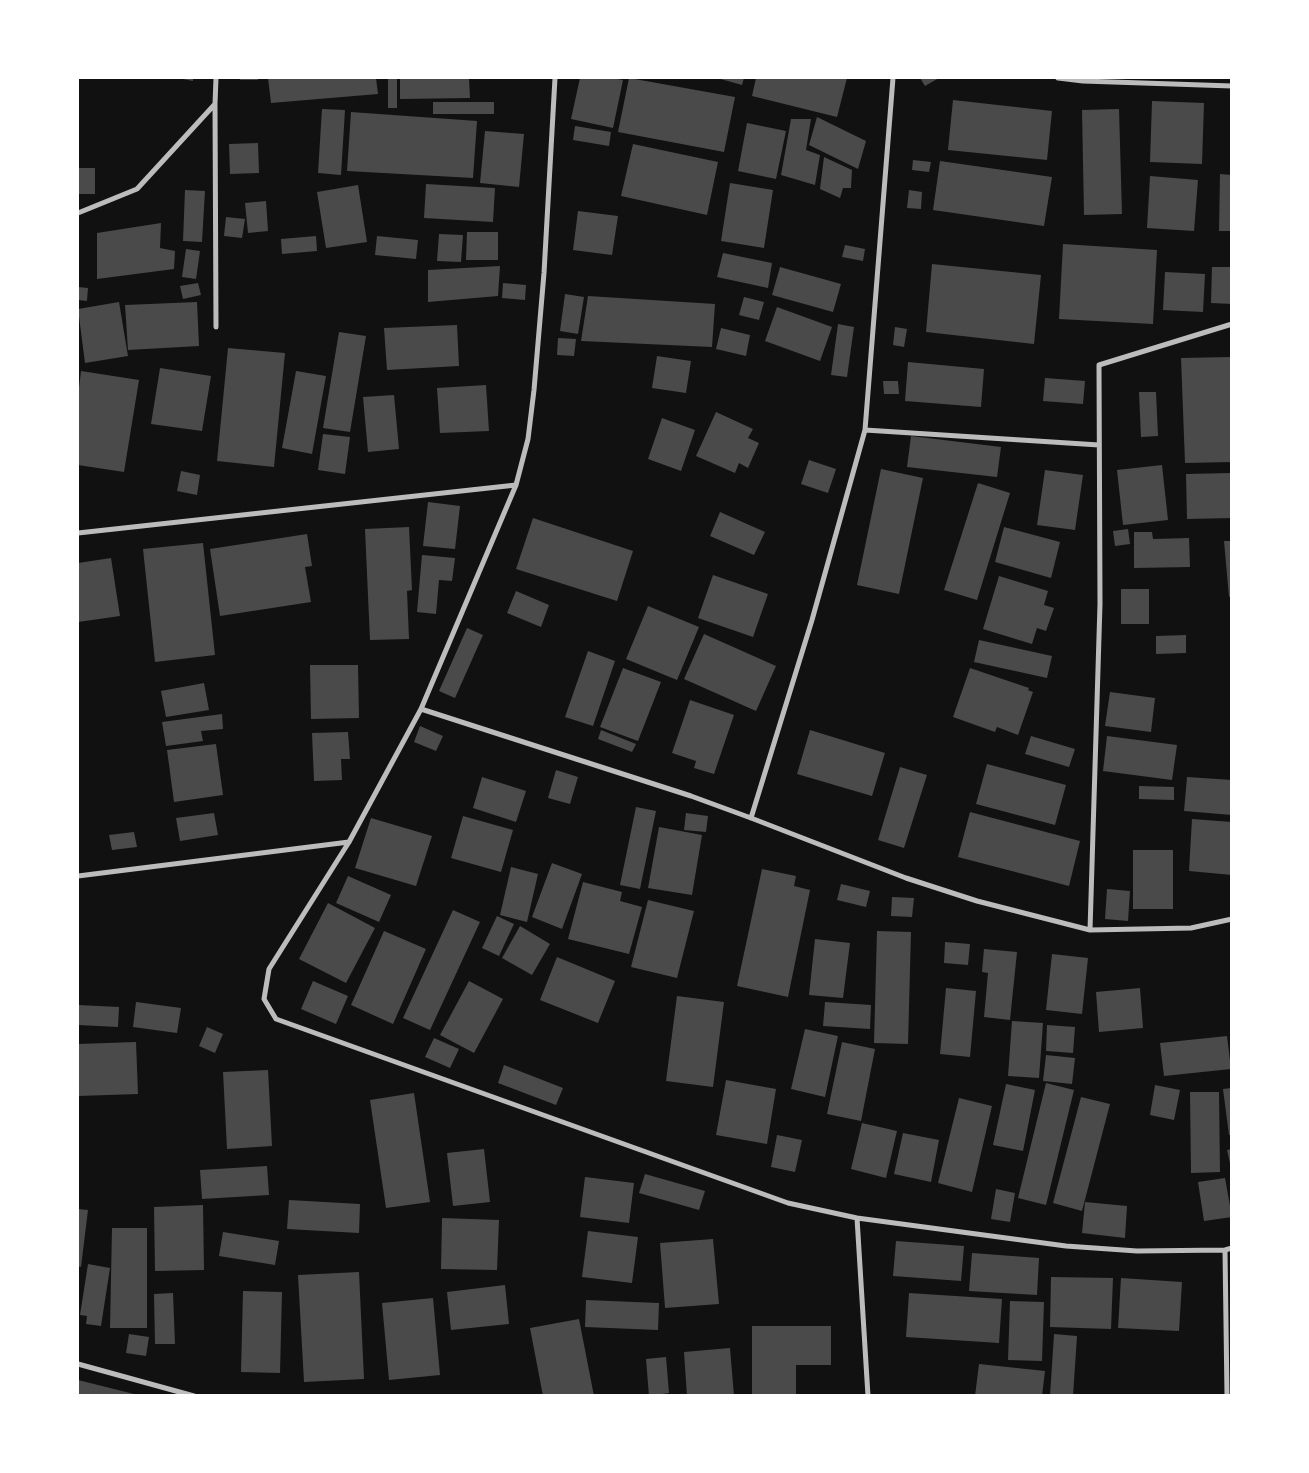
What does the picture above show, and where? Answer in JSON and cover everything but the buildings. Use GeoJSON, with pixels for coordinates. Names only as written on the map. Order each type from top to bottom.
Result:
{"type":"FeatureCollection","features":[{"type":"Feature","properties":{"kind":"street"},"geometry":{"type":"LineString","coordinates":[[216,78],[216,327]]}},
{"type":"Feature","properties":{"kind":"street"},"geometry":{"type":"LineString","coordinates":[[555,78],[544,273],[534,390],[528,439],[516,485],[421,709],[349,842],[269,969],[264,999],[276,1019],[788,1203],[857,1218],[1066,1246],[1136,1251],[1225,1250],[1232,1248]]}},
{"type":"Feature","properties":{"kind":"street"},"geometry":{"type":"LineString","coordinates":[[751,818],[812,620],[864,430],[894,78]]}},
{"type":"Feature","properties":{"kind":"street"},"geometry":{"type":"LineString","coordinates":[[1058,78],[1083,81],[1232,86]]}},
{"type":"Feature","properties":{"kind":"street"},"geometry":{"type":"LineString","coordinates":[[78,213],[137,189],[215,104]]}},
{"type":"Feature","properties":{"kind":"street"},"geometry":{"type":"LineString","coordinates":[[1090,930],[1100,604],[1099,365],[1232,324]]}},
{"type":"Feature","properties":{"kind":"street"},"geometry":{"type":"LineString","coordinates":[[864,430],[1099,445]]}},
{"type":"Feature","properties":{"kind":"street"},"geometry":{"type":"LineString","coordinates":[[78,533],[516,485]]}},
{"type":"Feature","properties":{"kind":"street"},"geometry":{"type":"LineString","coordinates":[[421,709],[751,818],[906,878],[977,901],[1090,930],[1191,928],[1232,919]]}},
{"type":"Feature","properties":{"kind":"street"},"geometry":{"type":"LineString","coordinates":[[78,876],[349,842]]}},
{"type":"Feature","properties":{"kind":"street"},"geometry":{"type":"LineString","coordinates":[[857,1218],[868,1396]]}},
{"type":"Feature","properties":{"kind":"street"},"geometry":{"type":"LineString","coordinates":[[1225,1250],[1227,1396]]}},
{"type":"Feature","properties":{"kind":"street"},"geometry":{"type":"LineString","coordinates":[[78,1364],[194,1396]]}}]}
